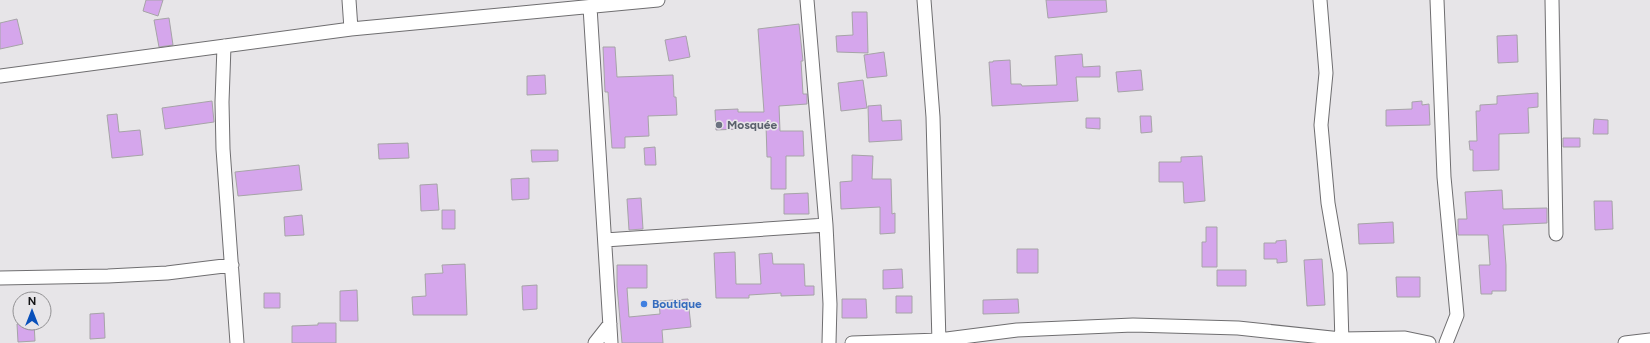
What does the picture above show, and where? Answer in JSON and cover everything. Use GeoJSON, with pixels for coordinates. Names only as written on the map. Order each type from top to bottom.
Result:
{"type":"FeatureCollection","features":[{"type":"Feature","properties":{"kind":"street"},"geometry":{"type":"LineString","coordinates":[[349,0],[351,29]]}},
{"type":"Feature","properties":{"kind":"street"},"geometry":{"type":"LineString","coordinates":[[0,76],[351,29],[658,0]]}},
{"type":"Feature","properties":{"kind":"street"},"geometry":{"type":"LineString","coordinates":[[808,0],[826,225],[830,304],[829,343]]}},
{"type":"Feature","properties":{"kind":"street"},"geometry":{"type":"LineString","coordinates":[[924,0],[933,117],[939,341]]}},
{"type":"Feature","properties":{"kind":"street"},"geometry":{"type":"LineString","coordinates":[[1320,0],[1326,73],[1321,125],[1328,203],[1340,274],[1341,341]]}},
{"type":"Feature","properties":{"kind":"street"},"geometry":{"type":"LineString","coordinates":[[1437,0],[1444,177],[1457,315],[1446,343]]}},
{"type":"Feature","properties":{"kind":"street"},"geometry":{"type":"LineString","coordinates":[[1552,0],[1556,234]]}},
{"type":"Feature","properties":{"kind":"street"},"geometry":{"type":"LineString","coordinates":[[590,7],[611,343]]}},
{"type":"Feature","properties":{"kind":"street"},"geometry":{"type":"LineString","coordinates":[[224,46],[222,102],[223,148],[237,343]]}},
{"type":"Feature","properties":{"kind":"street"},"geometry":{"type":"LineString","coordinates":[[605,240],[826,225]]}},
{"type":"Feature","properties":{"kind":"street"},"geometry":{"type":"LineString","coordinates":[[0,278],[108,276],[167,273],[232,265]]}},
{"type":"Feature","properties":{"kind":"street"},"geometry":{"type":"LineString","coordinates":[[594,343],[610,324]]}},
{"type":"Feature","properties":{"kind":"street"},"geometry":{"type":"LineString","coordinates":[[852,343],[939,341],[1017,330],[1133,325],[1238,328],[1341,341],[1405,338],[1430,343]]}},
{"type":"Feature","properties":{"kind":"street"},"geometry":{"type":"LineString","coordinates":[[1625,343],[1650,340]]}},
{"type":"Feature","properties":{"kind":"building"},"geometry":{"type":"Polygon","coordinates":[[[146,0],[163,0],[158,16],[143,11],[146,0]]]}},
{"type":"Feature","properties":{"kind":"building"},"geometry":{"type":"Polygon","coordinates":[[[1046,0],[1106,0],[1107,12],[1048,18],[1046,0]]]}},
{"type":"Feature","properties":{"kind":"building"},"geometry":{"type":"Polygon","coordinates":[[[852,12],[867,12],[868,53],[837,52],[836,36],[853,35],[852,12]]]}},
{"type":"Feature","properties":{"kind":"building"},"geometry":{"type":"Polygon","coordinates":[[[169,18],[173,45],[159,47],[154,20],[169,18]]]}},
{"type":"Feature","properties":{"kind":"building"},"geometry":{"type":"Polygon","coordinates":[[[17,19],[23,44],[0,49],[0,23],[17,19]]]}},
{"type":"Feature","properties":{"kind":"building"},"geometry":{"type":"Polygon","coordinates":[[[799,24],[803,61],[801,61],[803,94],[807,94],[807,104],[779,106],[780,131],[803,131],[804,156],[786,156],[786,189],[771,189],[771,157],[767,157],[766,125],[739,125],[739,129],[716,130],[715,110],[738,109],[738,112],[764,112],[758,29],[799,24]]]}},
{"type":"Feature","properties":{"kind":"building"},"geometry":{"type":"Polygon","coordinates":[[[1517,35],[1518,62],[1498,63],[1497,36],[1517,35]]]}},
{"type":"Feature","properties":{"kind":"building"},"geometry":{"type":"Polygon","coordinates":[[[686,36],[690,57],[669,61],[665,40],[686,36]]]}},
{"type":"Feature","properties":{"kind":"building"},"geometry":{"type":"Polygon","coordinates":[[[603,47],[615,47],[617,77],[673,75],[677,115],[648,116],[649,136],[625,137],[625,148],[612,148],[608,92],[605,92],[603,47]]]}},
{"type":"Feature","properties":{"kind":"building"},"geometry":{"type":"Polygon","coordinates":[[[884,52],[887,76],[867,78],[864,55],[884,52]]]}},
{"type":"Feature","properties":{"kind":"building"},"geometry":{"type":"Polygon","coordinates":[[[1082,54],[1083,67],[1100,66],[1100,77],[1076,77],[1078,101],[992,106],[989,62],[1010,60],[1011,84],[1021,84],[1022,86],[1057,85],[1055,56],[1082,54]]]}},
{"type":"Feature","properties":{"kind":"building"},"geometry":{"type":"Polygon","coordinates":[[[1141,70],[1143,90],[1118,92],[1116,72],[1141,70]]]}},
{"type":"Feature","properties":{"kind":"building"},"geometry":{"type":"Polygon","coordinates":[[[545,75],[546,94],[527,95],[527,76],[545,75]]]}},
{"type":"Feature","properties":{"kind":"building"},"geometry":{"type":"Polygon","coordinates":[[[863,80],[867,108],[841,111],[838,83],[863,80]]]}},
{"type":"Feature","properties":{"kind":"building"},"geometry":{"type":"Polygon","coordinates":[[[1538,93],[1538,107],[1528,108],[1529,133],[1499,134],[1499,170],[1473,171],[1473,150],[1470,150],[1469,141],[1477,141],[1476,111],[1480,111],[1480,105],[1497,104],[1497,96],[1538,93]]]}},
{"type":"Feature","properties":{"kind":"building"},"geometry":{"type":"Polygon","coordinates":[[[212,101],[214,122],[165,129],[162,108],[212,101]]]}},
{"type":"Feature","properties":{"kind":"building"},"geometry":{"type":"Polygon","coordinates":[[[1422,101],[1422,105],[1429,104],[1430,125],[1386,126],[1386,110],[1412,109],[1412,102],[1422,101]]]}},
{"type":"Feature","properties":{"kind":"building"},"geometry":{"type":"Polygon","coordinates":[[[881,105],[882,121],[901,120],[902,140],[869,142],[868,106],[881,105]]]}},
{"type":"Feature","properties":{"kind":"building"},"geometry":{"type":"Polygon","coordinates":[[[117,114],[119,132],[140,130],[143,155],[112,158],[107,115],[117,114]]]}},
{"type":"Feature","properties":{"kind":"building"},"geometry":{"type":"Polygon","coordinates":[[[1140,116],[1151,116],[1152,132],[1141,133],[1140,116]]]}},
{"type":"Feature","properties":{"kind":"building"},"geometry":{"type":"Polygon","coordinates":[[[1086,118],[1100,118],[1100,129],[1086,128],[1086,118]]]}},
{"type":"Feature","properties":{"kind":"building"},"geometry":{"type":"Polygon","coordinates":[[[1594,119],[1608,120],[1608,134],[1593,134],[1594,119]]]}},
{"type":"Feature","properties":{"kind":"building"},"geometry":{"type":"Polygon","coordinates":[[[1563,138],[1580,138],[1580,147],[1563,147],[1563,138]]]}},
{"type":"Feature","properties":{"kind":"building"},"geometry":{"type":"Polygon","coordinates":[[[408,143],[409,158],[379,159],[378,144],[408,143]]]}},
{"type":"Feature","properties":{"kind":"building"},"geometry":{"type":"Polygon","coordinates":[[[655,147],[656,165],[645,165],[644,148],[655,147]]]}},
{"type":"Feature","properties":{"kind":"building"},"geometry":{"type":"Polygon","coordinates":[[[531,150],[558,150],[558,161],[532,162],[531,150]]]}},
{"type":"Feature","properties":{"kind":"building"},"geometry":{"type":"Polygon","coordinates":[[[852,155],[873,156],[872,179],[891,179],[892,214],[895,213],[895,233],[880,234],[880,207],[841,209],[840,182],[852,181],[852,155]]]}},
{"type":"Feature","properties":{"kind":"building"},"geometry":{"type":"Polygon","coordinates":[[[1202,156],[1205,201],[1184,203],[1183,182],[1159,182],[1159,162],[1181,162],[1181,157],[1202,156]]]}},
{"type":"Feature","properties":{"kind":"building"},"geometry":{"type":"Polygon","coordinates":[[[299,165],[302,190],[238,196],[235,172],[299,165]]]}},
{"type":"Feature","properties":{"kind":"building"},"geometry":{"type":"Polygon","coordinates":[[[529,178],[529,199],[512,200],[511,179],[529,178]]]}},
{"type":"Feature","properties":{"kind":"building"},"geometry":{"type":"Polygon","coordinates":[[[437,184],[439,210],[421,211],[420,185],[437,184]]]}},
{"type":"Feature","properties":{"kind":"building"},"geometry":{"type":"Polygon","coordinates":[[[1502,190],[1503,209],[1547,208],[1547,223],[1503,225],[1506,291],[1492,291],[1492,294],[1481,294],[1479,265],[1490,265],[1488,235],[1458,235],[1458,219],[1467,219],[1465,192],[1502,190]]]}},
{"type":"Feature","properties":{"kind":"building"},"geometry":{"type":"Polygon","coordinates":[[[808,193],[809,214],[784,214],[784,194],[808,193]]]}},
{"type":"Feature","properties":{"kind":"building"},"geometry":{"type":"Polygon","coordinates":[[[641,198],[643,229],[629,230],[627,199],[641,198]]]}},
{"type":"Feature","properties":{"kind":"building"},"geometry":{"type":"Polygon","coordinates":[[[1594,201],[1612,201],[1613,229],[1595,230],[1594,201]]]}},
{"type":"Feature","properties":{"kind":"building"},"geometry":{"type":"Polygon","coordinates":[[[442,210],[455,210],[455,229],[442,229],[442,210]]]}},
{"type":"Feature","properties":{"kind":"building"},"geometry":{"type":"Polygon","coordinates":[[[302,215],[304,235],[285,236],[284,217],[302,215]]]}},
{"type":"Feature","properties":{"kind":"building"},"geometry":{"type":"Polygon","coordinates":[[[1393,222],[1394,243],[1359,244],[1358,224],[1393,222]]]}},
{"type":"Feature","properties":{"kind":"building"},"geometry":{"type":"Polygon","coordinates":[[[1206,227],[1217,227],[1217,267],[1202,267],[1202,242],[1206,242],[1206,227]]]}},
{"type":"Feature","properties":{"kind":"building"},"geometry":{"type":"Polygon","coordinates":[[[1286,240],[1287,262],[1277,263],[1277,259],[1264,259],[1264,243],[1276,243],[1276,241],[1286,240]]]}},
{"type":"Feature","properties":{"kind":"building"},"geometry":{"type":"Polygon","coordinates":[[[1017,249],[1038,249],[1038,273],[1017,273],[1017,249]]]}},
{"type":"Feature","properties":{"kind":"building"},"geometry":{"type":"Polygon","coordinates":[[[735,252],[736,284],[761,284],[759,254],[772,253],[773,264],[804,264],[805,286],[814,286],[814,295],[781,296],[781,293],[749,295],[749,298],[716,298],[714,253],[735,252]]]}},
{"type":"Feature","properties":{"kind":"building"},"geometry":{"type":"Polygon","coordinates":[[[1322,259],[1325,305],[1307,306],[1304,260],[1322,259]]]}},
{"type":"Feature","properties":{"kind":"building"},"geometry":{"type":"Polygon","coordinates":[[[465,264],[467,315],[413,315],[412,297],[426,296],[425,274],[443,273],[442,265],[465,264]]]}},
{"type":"Feature","properties":{"kind":"building"},"geometry":{"type":"Polygon","coordinates":[[[617,265],[647,265],[647,288],[627,288],[629,317],[660,314],[659,301],[688,299],[691,327],[662,330],[663,343],[622,343],[617,286],[617,265]]]}},
{"type":"Feature","properties":{"kind":"building"},"geometry":{"type":"Polygon","coordinates":[[[902,269],[903,288],[883,289],[883,270],[902,269]]]}},
{"type":"Feature","properties":{"kind":"building"},"geometry":{"type":"Polygon","coordinates":[[[1217,270],[1246,270],[1246,286],[1217,286],[1217,270]]]}},
{"type":"Feature","properties":{"kind":"building"},"geometry":{"type":"Polygon","coordinates":[[[1396,277],[1420,277],[1420,297],[1397,297],[1396,277]]]}},
{"type":"Feature","properties":{"kind":"building"},"geometry":{"type":"Polygon","coordinates":[[[537,285],[537,309],[523,310],[522,286],[537,285]]]}},
{"type":"Feature","properties":{"kind":"building"},"geometry":{"type":"Polygon","coordinates":[[[357,290],[358,321],[340,321],[340,291],[357,290]]]}},
{"type":"Feature","properties":{"kind":"building"},"geometry":{"type":"Polygon","coordinates":[[[264,293],[280,293],[280,308],[264,308],[264,293]]]}},
{"type":"Feature","properties":{"kind":"building"},"geometry":{"type":"Polygon","coordinates":[[[896,296],[912,296],[912,313],[896,313],[896,296]]]}},
{"type":"Feature","properties":{"kind":"building"},"geometry":{"type":"Polygon","coordinates":[[[842,299],[866,299],[867,318],[842,318],[842,299]]]}},
{"type":"Feature","properties":{"kind":"building"},"geometry":{"type":"Polygon","coordinates":[[[1018,299],[1019,313],[983,314],[983,300],[1018,299]]]}},
{"type":"Feature","properties":{"kind":"building"},"geometry":{"type":"Polygon","coordinates":[[[104,313],[105,338],[90,339],[90,314],[104,313]]]}},
{"type":"Feature","properties":{"kind":"building"},"geometry":{"type":"Polygon","coordinates":[[[318,323],[336,323],[336,343],[292,343],[292,326],[318,325],[318,323]]]}},
{"type":"Feature","properties":{"kind":"building"},"geometry":{"type":"Polygon","coordinates":[[[17,331],[34,331],[35,341],[18,342],[17,331]]]}},
{"type":"Feature","properties":{"kind":"place","name":"Mosquée"},"geometry":{"type":"Point","coordinates":[719,125]}},
{"type":"Feature","properties":{"kind":"place","name":"Boutique"},"geometry":{"type":"Point","coordinates":[644,304]}}]}
